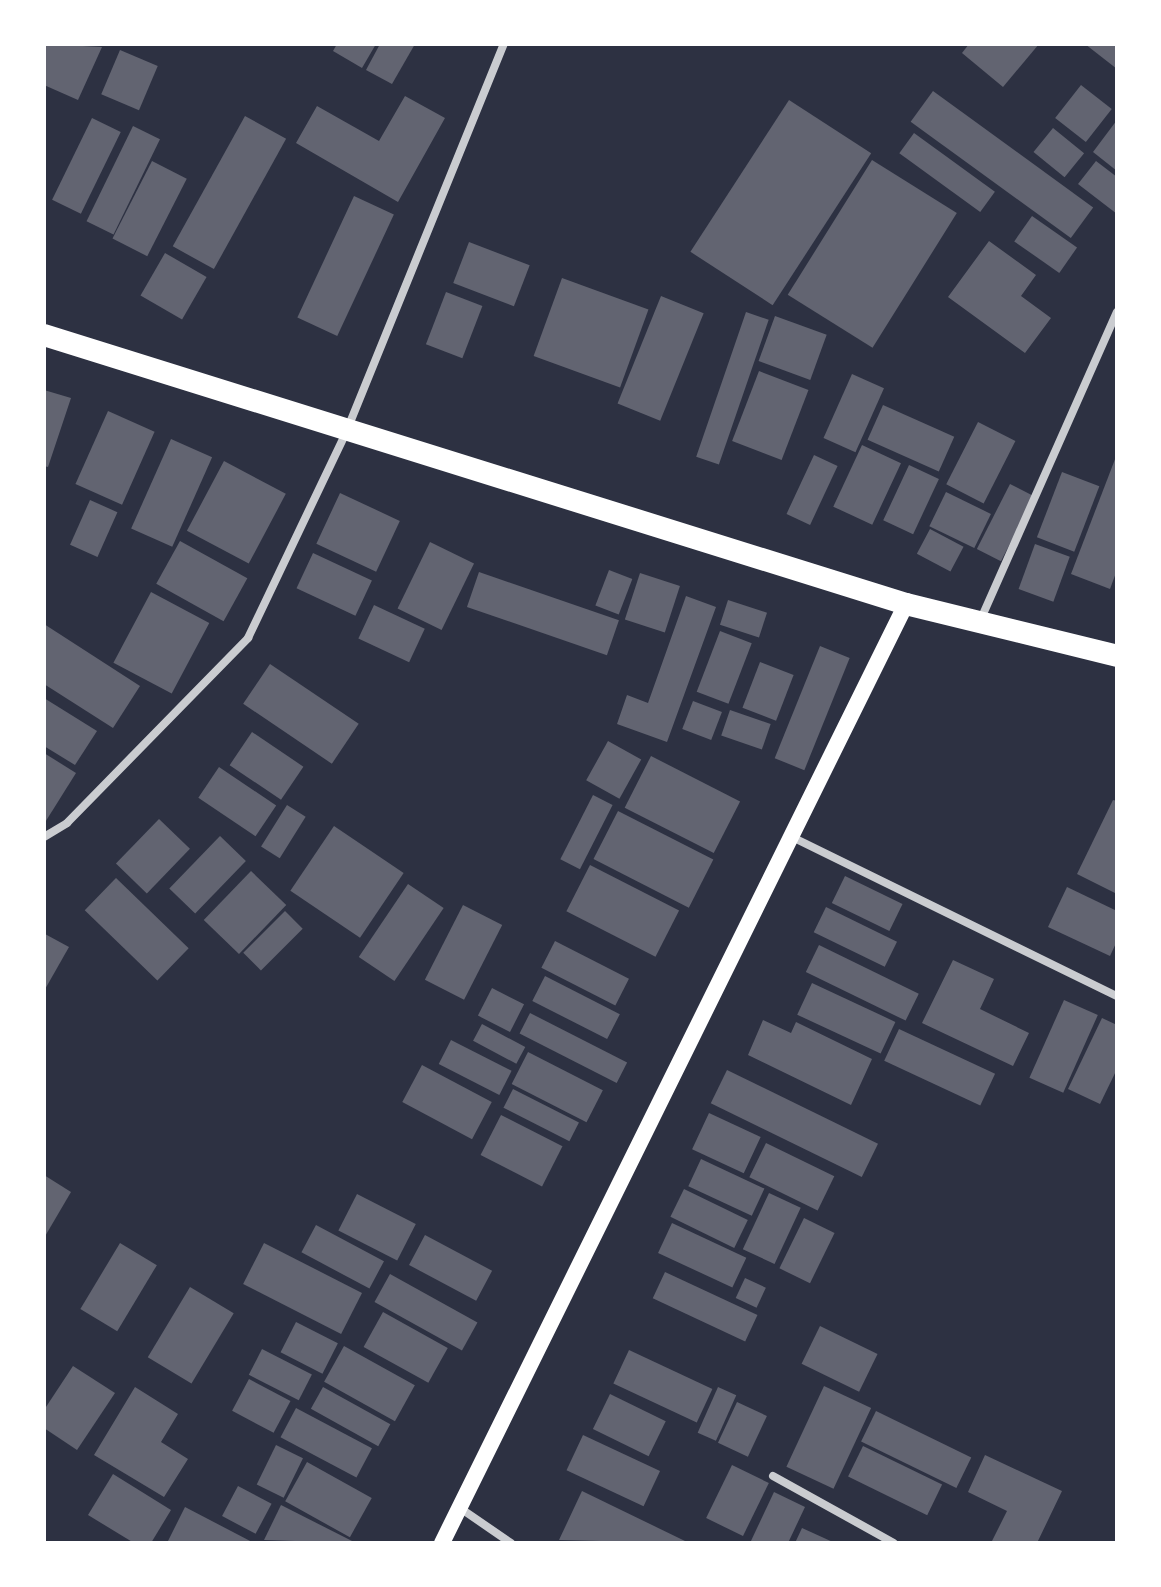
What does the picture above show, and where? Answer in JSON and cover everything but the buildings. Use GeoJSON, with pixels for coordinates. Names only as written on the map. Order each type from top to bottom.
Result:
{"type":"FeatureCollection","features":[{"type":"Feature","properties":{"kind":"highway"},"geometry":{"type":"LineString","coordinates":[[44,335],[906,604],[1117,656]]}},
{"type":"Feature","properties":{"kind":"main road"},"geometry":{"type":"LineString","coordinates":[[442,1543],[906,604]]}},
{"type":"Feature","properties":{"kind":"street"},"geometry":{"type":"LineString","coordinates":[[44,837],[67,823],[248,638],[347,430],[504,44]]}},
{"type":"Feature","properties":{"kind":"street"},"geometry":{"type":"LineString","coordinates":[[979,622],[1117,312]]}},
{"type":"Feature","properties":{"kind":"street"},"geometry":{"type":"LineString","coordinates":[[791,837],[1117,996]]}},
{"type":"Feature","properties":{"kind":"street"},"geometry":{"type":"LineString","coordinates":[[773,1476],[894,1543]]}},
{"type":"Feature","properties":{"kind":"street"},"geometry":{"type":"LineString","coordinates":[[459,1508],[511,1543]]}}]}
